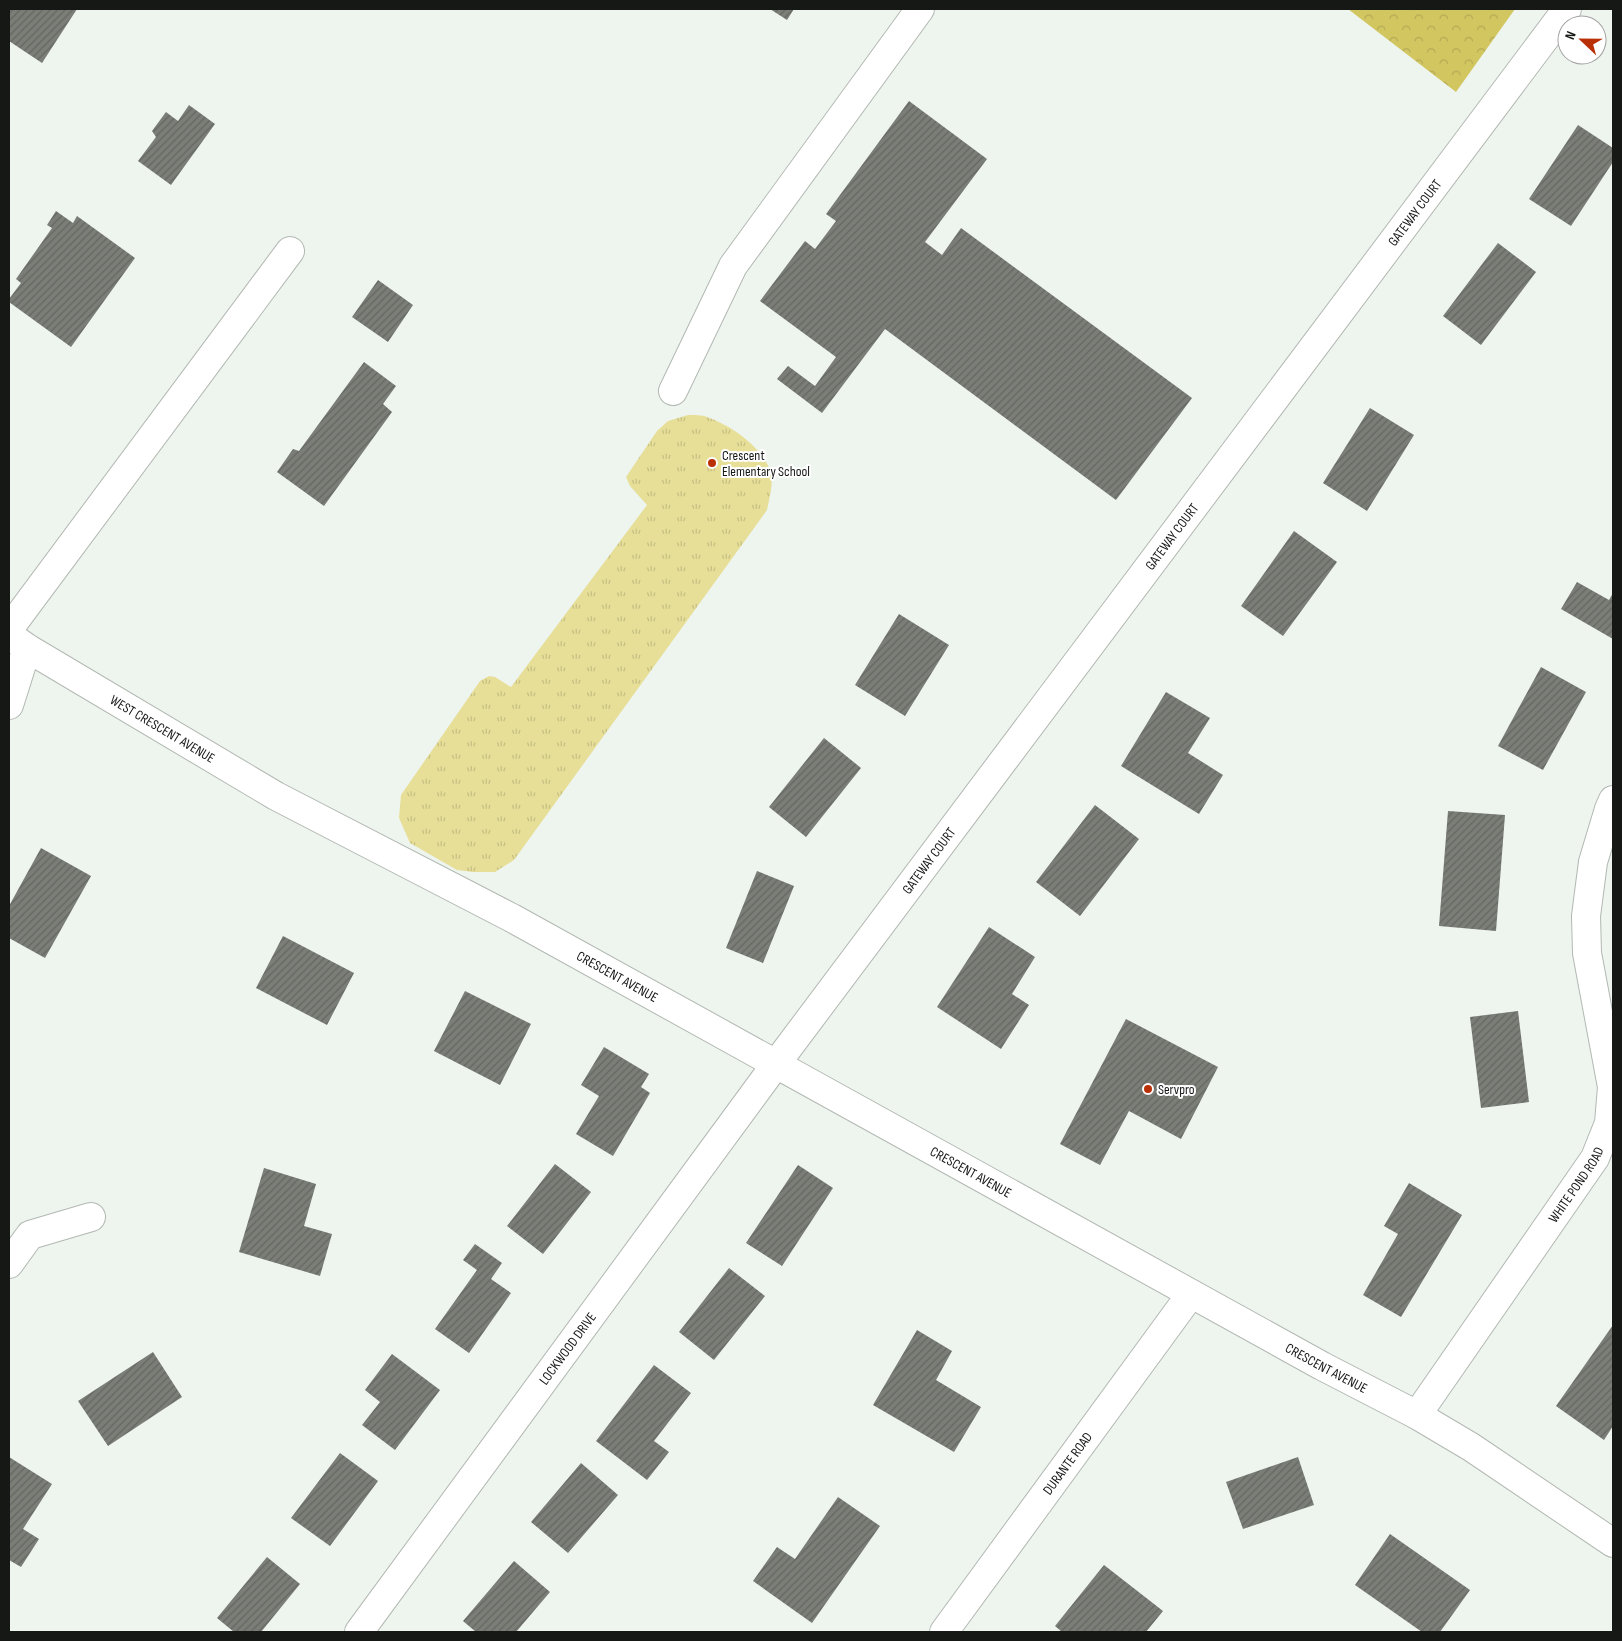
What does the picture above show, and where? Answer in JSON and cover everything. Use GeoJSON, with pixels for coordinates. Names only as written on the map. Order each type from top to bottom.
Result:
{"type":"FeatureCollection","features":[{"type":"Feature","properties":{"kind":"street"},"geometry":{"type":"LineString","coordinates":[[673,391],[733,266],[920,9]]}},
{"type":"Feature","properties":{"kind":"street","name":"GATEWAY COURT"},"geometry":{"type":"LineString","coordinates":[[776,1064],[1567,9]]}},
{"type":"Feature","properties":{"kind":"street"},"geometry":{"type":"LineString","coordinates":[[9,706],[15,637],[290,251]]}},
{"type":"Feature","properties":{"kind":"street","name":"WEST CRESCENT AVENUE"},"geometry":{"type":"LineString","coordinates":[[15,637],[276,796],[319,819]]}},
{"type":"Feature","properties":{"kind":"street","name":"WHITE POND ROAD"},"geometry":{"type":"LineString","coordinates":[[1418,1415],[1595,1158],[1609,1123],[1612,1087],[1586,953],[1586,916],[1592,862],[1613,800]]}},
{"type":"Feature","properties":{"kind":"street","name":"CRESCENT AVENUE"},"geometry":{"type":"LineString","coordinates":[[319,819],[512,918],[1322,1366],[1418,1415],[1471,1447],[1613,1543]]}},
{"type":"Feature","properties":{"kind":"street","name":"LOCKWOOD DRIVE"},"geometry":{"type":"LineString","coordinates":[[359,1632],[776,1064]]}},
{"type":"Feature","properties":{"kind":"street"},"geometry":{"type":"LineString","coordinates":[[9,1264],[30,1235],[91,1217]]}},
{"type":"Feature","properties":{"kind":"street","name":"DURANTE ROAD"},"geometry":{"type":"LineString","coordinates":[[944,1632],[1191,1294]]}},
{"type":"Feature","properties":{"kind":"green space"},"geometry":{"type":"Polygon","coordinates":[[[1348,9],[1515,9],[1456,92],[1348,9]]]}},
{"type":"Feature","properties":{"kind":"green space"},"geometry":{"type":"Polygon","coordinates":[[[688,415],[705,416],[717,421],[745,438],[760,454],[772,475],[767,510],[514,860],[495,872],[457,870],[410,843],[399,818],[401,795],[480,681],[489,676],[495,677],[511,687],[647,505],[630,486],[626,477],[657,431],[668,421],[688,415]]]}},
{"type":"Feature","properties":{"kind":"building"},"geometry":{"type":"Polygon","coordinates":[[[9,9],[77,9],[42,63],[9,41],[9,9]]]}},
{"type":"Feature","properties":{"kind":"building"},"geometry":{"type":"Polygon","coordinates":[[[770,9],[794,9],[787,20],[770,9]]]}},
{"type":"Feature","properties":{"kind":"building"},"geometry":{"type":"Polygon","coordinates":[[[909,101],[987,159],[925,242],[942,255],[961,228],[1192,398],[1116,500],[885,329],[822,413],[777,379],[788,366],[815,386],[836,357],[760,301],[805,241],[815,249],[836,221],[826,214],[909,101]]]}},
{"type":"Feature","properties":{"kind":"building"},"geometry":{"type":"Polygon","coordinates":[[[189,105],[215,124],[171,185],[138,161],[156,137],[152,131],[166,112],[178,121],[189,105]]]}},
{"type":"Feature","properties":{"kind":"building"},"geometry":{"type":"Polygon","coordinates":[[[1578,125],[1613,148],[1613,162],[1571,226],[1529,199],[1578,125]]]}},
{"type":"Feature","properties":{"kind":"building"},"geometry":{"type":"Polygon","coordinates":[[[56,211],[73,223],[77,216],[135,258],[71,347],[9,302],[9,299],[21,283],[16,279],[52,228],[47,225],[56,211]]]}},
{"type":"Feature","properties":{"kind":"building"},"geometry":{"type":"Polygon","coordinates":[[[1498,243],[1536,272],[1481,345],[1443,316],[1498,243]]]}},
{"type":"Feature","properties":{"kind":"building"},"geometry":{"type":"Polygon","coordinates":[[[378,280],[413,305],[388,342],[352,317],[378,280]]]}},
{"type":"Feature","properties":{"kind":"building"},"geometry":{"type":"Polygon","coordinates":[[[364,362],[396,386],[383,404],[392,412],[324,506],[277,472],[293,449],[299,451],[364,362]]]}},
{"type":"Feature","properties":{"kind":"building"},"geometry":{"type":"Polygon","coordinates":[[[1370,408],[1414,435],[1367,511],[1323,483],[1370,408]]]}},
{"type":"Feature","properties":{"kind":"building"},"geometry":{"type":"Polygon","coordinates":[[[1294,531],[1337,562],[1283,636],[1241,606],[1294,531]]]}},
{"type":"Feature","properties":{"kind":"building"},"geometry":{"type":"Polygon","coordinates":[[[1577,582],[1609,600],[1613,593],[1613,639],[1561,609],[1577,582]]]}},
{"type":"Feature","properties":{"kind":"building"},"geometry":{"type":"Polygon","coordinates":[[[899,614],[949,645],[905,716],[855,685],[899,614]]]}},
{"type":"Feature","properties":{"kind":"building"},"geometry":{"type":"Polygon","coordinates":[[[1541,667],[1586,692],[1543,770],[1498,746],[1541,667]]]}},
{"type":"Feature","properties":{"kind":"building"},"geometry":{"type":"Polygon","coordinates":[[[1166,692],[1210,718],[1188,753],[1223,775],[1199,814],[1121,766],[1166,692]]]}},
{"type":"Feature","properties":{"kind":"building"},"geometry":{"type":"Polygon","coordinates":[[[824,738],[861,768],[806,837],[769,807],[824,738]]]}},
{"type":"Feature","properties":{"kind":"building"},"geometry":{"type":"Polygon","coordinates":[[[1095,805],[1139,839],[1080,916],[1036,882],[1095,805]]]}},
{"type":"Feature","properties":{"kind":"building"},"geometry":{"type":"Polygon","coordinates":[[[1448,811],[1505,815],[1496,931],[1439,926],[1448,811]]]}},
{"type":"Feature","properties":{"kind":"building"},"geometry":{"type":"Polygon","coordinates":[[[41,848],[91,876],[45,958],[9,938],[9,906],[41,848]]]}},
{"type":"Feature","properties":{"kind":"building"},"geometry":{"type":"Polygon","coordinates":[[[757,871],[794,886],[763,963],[726,948],[757,871]]]}},
{"type":"Feature","properties":{"kind":"building"},"geometry":{"type":"Polygon","coordinates":[[[989,927],[1035,957],[1012,994],[1029,1005],[1001,1049],[937,1007],[989,927]]]}},
{"type":"Feature","properties":{"kind":"building"},"geometry":{"type":"Polygon","coordinates":[[[283,936],[354,973],[327,1025],[256,988],[283,936]]]}},
{"type":"Feature","properties":{"kind":"building"},"geometry":{"type":"Polygon","coordinates":[[[465,991],[531,1024],[500,1085],[434,1051],[465,991]]]}},
{"type":"Feature","properties":{"kind":"building"},"geometry":{"type":"Polygon","coordinates":[[[1518,1011],[1529,1102],[1481,1108],[1470,1017],[1518,1011]]]}},
{"type":"Feature","properties":{"kind":"building","name":"Servpro"},"geometry":{"type":"Polygon","coordinates":[[[1126,1019],[1218,1067],[1181,1139],[1129,1111],[1100,1165],[1060,1144],[1126,1019]]]}},
{"type":"Feature","properties":{"kind":"building"},"geometry":{"type":"Polygon","coordinates":[[[604,1047],[649,1074],[641,1087],[650,1093],[613,1156],[576,1134],[599,1096],[581,1085],[604,1047]]]}},
{"type":"Feature","properties":{"kind":"building"},"geometry":{"type":"Polygon","coordinates":[[[555,1164],[591,1192],[543,1254],[507,1226],[555,1164]]]}},
{"type":"Feature","properties":{"kind":"building"},"geometry":{"type":"Polygon","coordinates":[[[798,1165],[833,1188],[782,1266],[746,1243],[798,1165]]]}},
{"type":"Feature","properties":{"kind":"building"},"geometry":{"type":"Polygon","coordinates":[[[264,1168],[316,1184],[304,1226],[332,1234],[320,1276],[239,1252],[264,1168]]]}},
{"type":"Feature","properties":{"kind":"building"},"geometry":{"type":"Polygon","coordinates":[[[1409,1183],[1462,1215],[1401,1317],[1363,1295],[1398,1234],[1384,1226],[1409,1183]]]}},
{"type":"Feature","properties":{"kind":"building"},"geometry":{"type":"Polygon","coordinates":[[[475,1244],[502,1263],[491,1279],[511,1293],[469,1353],[435,1329],[477,1270],[463,1260],[475,1244]]]}},
{"type":"Feature","properties":{"kind":"building"},"geometry":{"type":"Polygon","coordinates":[[[729,1268],[765,1296],[714,1360],[679,1332],[729,1268]]]}},
{"type":"Feature","properties":{"kind":"building"},"geometry":{"type":"Polygon","coordinates":[[[1613,1325],[1613,1426],[1604,1440],[1556,1406],[1613,1325]]]}},
{"type":"Feature","properties":{"kind":"building"},"geometry":{"type":"Polygon","coordinates":[[[917,1330],[952,1351],[936,1380],[981,1407],[954,1452],[873,1405],[917,1330]]]}},
{"type":"Feature","properties":{"kind":"building"},"geometry":{"type":"Polygon","coordinates":[[[153,1352],[182,1397],[108,1446],[78,1401],[153,1352]]]}},
{"type":"Feature","properties":{"kind":"building"},"geometry":{"type":"Polygon","coordinates":[[[392,1354],[440,1390],[395,1450],[362,1425],[380,1402],[365,1390],[392,1354]]]}},
{"type":"Feature","properties":{"kind":"building"},"geometry":{"type":"Polygon","coordinates":[[[654,1365],[691,1393],[654,1441],[669,1452],[647,1480],[596,1441],[654,1365]]]}},
{"type":"Feature","properties":{"kind":"building"},"geometry":{"type":"Polygon","coordinates":[[[340,1453],[378,1481],[330,1546],[291,1518],[340,1453]]]}},
{"type":"Feature","properties":{"kind":"building"},"geometry":{"type":"Polygon","coordinates":[[[9,1457],[52,1484],[23,1529],[39,1539],[21,1567],[9,1560],[9,1457]]]}},
{"type":"Feature","properties":{"kind":"building"},"geometry":{"type":"Polygon","coordinates":[[[1298,1457],[1314,1505],[1243,1529],[1226,1482],[1298,1457]]]}},
{"type":"Feature","properties":{"kind":"building"},"geometry":{"type":"Polygon","coordinates":[[[581,1463],[618,1495],[568,1553],[531,1522],[581,1463]]]}},
{"type":"Feature","properties":{"kind":"building"},"geometry":{"type":"Polygon","coordinates":[[[838,1497],[880,1526],[812,1623],[753,1581],[777,1547],[795,1559],[838,1497]]]}},
{"type":"Feature","properties":{"kind":"building"},"geometry":{"type":"Polygon","coordinates":[[[1390,1534],[1470,1590],[1440,1632],[1422,1632],[1355,1585],[1390,1534]]]}},
{"type":"Feature","properties":{"kind":"building"},"geometry":{"type":"Polygon","coordinates":[[[267,1557],[300,1584],[261,1632],[234,1632],[217,1618],[267,1557]]]}},
{"type":"Feature","properties":{"kind":"building"},"geometry":{"type":"Polygon","coordinates":[[[514,1561],[550,1592],[516,1632],[476,1632],[463,1621],[514,1561]]]}},
{"type":"Feature","properties":{"kind":"building"},"geometry":{"type":"Polygon","coordinates":[[[1104,1565],[1163,1611],[1146,1632],[1062,1632],[1055,1626],[1104,1565]]]}},
{"type":"Feature","properties":{"kind":"place","name":"Crescent Elementary School"},"geometry":{"type":"Point","coordinates":[712,463]}},
{"type":"Feature","properties":{"kind":"place","name":"Servpro"},"geometry":{"type":"Point","coordinates":[1148,1089]}}]}
